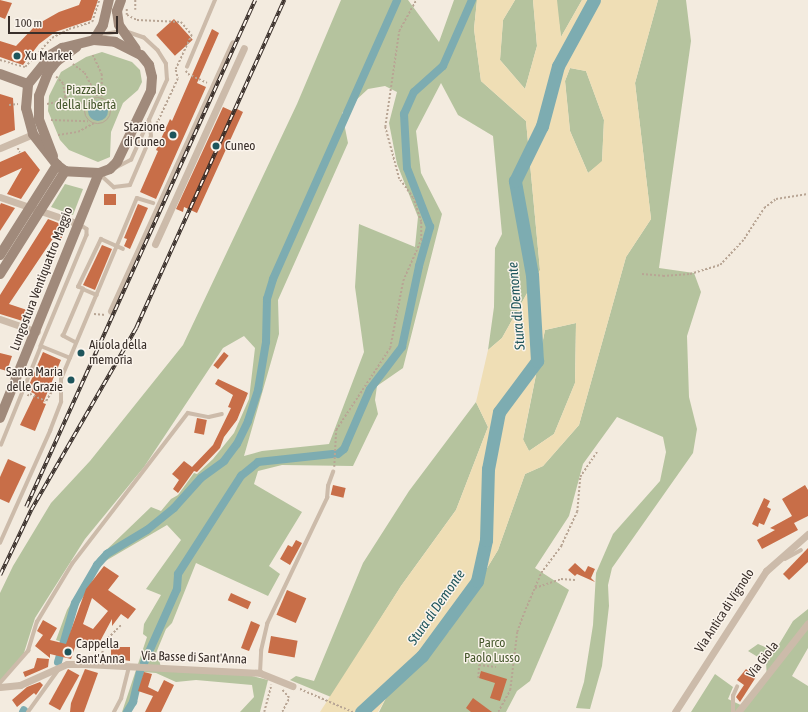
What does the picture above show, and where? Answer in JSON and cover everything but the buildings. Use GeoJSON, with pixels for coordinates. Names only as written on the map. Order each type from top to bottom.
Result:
{"type":"FeatureCollection","features":[{"type":"Feature","properties":{"kind":"main road"},"geometry":{"type":"LineString","coordinates":[[61,168],[43,135],[39,120],[39,96],[48,72],[57,61],[93,39],[109,0]]}},
{"type":"Feature","properties":{"kind":"main road"},"geometry":{"type":"LineString","coordinates":[[124,3],[117,11],[122,31],[149,65],[152,77],[151,91],[128,145],[118,162],[110,169],[99,172],[61,168],[33,134],[26,108],[28,84],[52,54],[62,48],[93,39],[115,42],[141,55]]}},
{"type":"Feature","properties":{"kind":"main road"},"geometry":{"type":"LineString","coordinates":[[0,74],[28,84]]}},
{"type":"Feature","properties":{"kind":"main road"},"geometry":{"type":"LineString","coordinates":[[0,255],[30,208],[61,168]]}},
{"type":"Feature","properties":{"kind":"main road"},"geometry":{"type":"LineString","coordinates":[[0,274],[42,209],[61,168]]}},
{"type":"Feature","properties":{"kind":"main road","name":"Lungostura Ventiquattro Maggio"},"geometry":{"type":"LineString","coordinates":[[0,418],[37,332],[92,185],[99,172]]}},
{"type":"Feature","properties":{"kind":"street"},"geometry":{"type":"LineString","coordinates":[[111,311],[233,43]]}},
{"type":"Feature","properties":{"kind":"street"},"geometry":{"type":"LineString","coordinates":[[155,244],[244,48]]}},
{"type":"Feature","properties":{"kind":"street"},"geometry":{"type":"LineString","coordinates":[[0,148],[33,134]]}},
{"type":"Feature","properties":{"kind":"street"},"geometry":{"type":"LineString","coordinates":[[0,196],[30,208],[42,209],[78,224]]}},
{"type":"Feature","properties":{"kind":"street"},"geometry":{"type":"LineString","coordinates":[[0,319],[37,332]]}},
{"type":"Feature","properties":{"kind":"street","name":"Via Antica di Vignolo"},"geometry":{"type":"LineString","coordinates":[[675,712],[763,576],[786,551],[808,534]]}},
{"type":"Feature","properties":{"kind":"street","name":"Via Giola"},"geometry":{"type":"LineString","coordinates":[[738,712],[808,623]]}},
{"type":"Feature","properties":{"kind":"street","name":"Via Basse di Sant'Anna"},"geometry":{"type":"LineString","coordinates":[[0,686],[20,684],[67,664],[260,673],[293,686]]}},
{"type":"Feature","properties":{"kind":"lane"},"geometry":{"type":"LineString","coordinates":[[187,67],[215,0]]}},
{"type":"Feature","properties":{"kind":"lane"},"geometry":{"type":"LineString","coordinates":[[93,39],[122,31],[144,38],[158,51],[166,64],[167,80],[131,160],[121,167],[110,169]]}},
{"type":"Feature","properties":{"kind":"lane"},"geometry":{"type":"LineString","coordinates":[[99,172],[114,187],[130,185],[151,130],[149,120]]}},
{"type":"Feature","properties":{"kind":"lane"},"geometry":{"type":"LineString","coordinates":[[0,543],[50,431],[61,402],[61,379],[118,246],[117,242],[137,198],[153,203]]}},
{"type":"Feature","properties":{"kind":"lane"},"geometry":{"type":"LineString","coordinates":[[1,445],[87,235],[87,229],[78,224]]}},
{"type":"Feature","properties":{"kind":"lane"},"geometry":{"type":"LineString","coordinates":[[97,295],[78,287],[101,239],[123,249]]}},
{"type":"Feature","properties":{"kind":"lane"},"geometry":{"type":"LineString","coordinates":[[76,343],[63,336],[84,289]]}},
{"type":"Feature","properties":{"kind":"lane"},"geometry":{"type":"LineString","coordinates":[[41,346],[70,358]]}},
{"type":"Feature","properties":{"kind":"lane"},"geometry":{"type":"LineString","coordinates":[[0,683],[28,652],[37,622],[72,564],[188,413],[209,417],[222,414]]}},
{"type":"Feature","properties":{"kind":"lane"},"geometry":{"type":"LineString","coordinates":[[260,673],[261,652],[267,624],[327,498],[328,486],[332,472]]}},
{"type":"Feature","properties":{"kind":"lane"},"geometry":{"type":"LineString","coordinates":[[763,576],[787,557],[801,550]]}},
{"type":"Feature","properties":{"kind":"lane"},"geometry":{"type":"LineString","coordinates":[[28,712],[56,677],[60,668]]}},
{"type":"Feature","properties":{"kind":"lane"},"geometry":{"type":"LineString","coordinates":[[114,712],[121,699],[129,668]]}},
{"type":"Feature","properties":{"kind":"lane"},"geometry":{"type":"LineString","coordinates":[[733,712],[733,696],[737,687]]}},
{"type":"Feature","properties":{"kind":"path"},"geometry":{"type":"LineString","coordinates":[[0,60],[26,67],[52,38],[69,29],[92,22],[99,0]]}},
{"type":"Feature","properties":{"kind":"path"},"geometry":{"type":"LineString","coordinates":[[135,0],[135,10]]}},
{"type":"Feature","properties":{"kind":"path"},"geometry":{"type":"LineString","coordinates":[[332,472],[336,462],[336,430],[390,348],[403,281],[421,240],[421,222],[413,198],[399,179],[385,127],[400,30],[416,0]]}},
{"type":"Feature","properties":{"kind":"path"},"geometry":{"type":"LineString","coordinates":[[124,3],[127,15],[137,20],[181,22],[192,35],[176,70],[178,79],[158,122],[151,130]]}},
{"type":"Feature","properties":{"kind":"path"},"geometry":{"type":"LineString","coordinates":[[93,54],[102,74],[102,99]]}},
{"type":"Feature","properties":{"kind":"path"},"geometry":{"type":"LineString","coordinates":[[52,120],[88,121],[98,125],[108,120],[111,112],[108,101],[97,97],[86,73],[73,64]]}},
{"type":"Feature","properties":{"kind":"path"},"geometry":{"type":"LineString","coordinates":[[66,97],[86,106]]}},
{"type":"Feature","properties":{"kind":"path"},"geometry":{"type":"LineString","coordinates":[[88,121],[84,111],[88,101],[97,97]]}},
{"type":"Feature","properties":{"kind":"path"},"geometry":{"type":"LineString","coordinates":[[58,135],[78,132],[94,123]]}},
{"type":"Feature","properties":{"kind":"path"},"geometry":{"type":"LineString","coordinates":[[642,274],[663,276],[690,274],[720,265],[744,239],[764,208],[776,198],[808,194]]}},
{"type":"Feature","properties":{"kind":"path"},"geometry":{"type":"LineString","coordinates":[[89,314],[106,316],[111,311]]}},
{"type":"Feature","properties":{"kind":"path"},"geometry":{"type":"LineString","coordinates":[[25,396],[30,394],[46,401],[61,379]]}},
{"type":"Feature","properties":{"kind":"path"},"geometry":{"type":"LineString","coordinates":[[498,712],[510,690],[517,632],[535,588],[578,512],[580,477],[597,452]]}},
{"type":"Feature","properties":{"kind":"path"},"geometry":{"type":"LineString","coordinates":[[535,588],[561,579],[575,580]]}},
{"type":"Feature","properties":{"kind":"path"},"geometry":{"type":"LineString","coordinates":[[100,658],[105,641],[121,625]]}},
{"type":"Feature","properties":{"kind":"path"},"geometry":{"type":"LineString","coordinates":[[478,678],[479,665],[496,667]]}},
{"type":"Feature","properties":{"kind":"path"},"geometry":{"type":"LineString","coordinates":[[264,712],[272,677]]}},
{"type":"Feature","properties":{"kind":"path"},"geometry":{"type":"LineString","coordinates":[[293,686],[353,712]]}},
{"type":"Feature","properties":{"kind":"path"},"geometry":{"type":"LineString","coordinates":[[281,688],[289,698],[282,712]]}},
{"type":"Feature","properties":{"kind":"green space"},"geometry":{"type":"Polygon","coordinates":[[[341,0],[408,0],[439,42],[454,0],[477,0],[474,29],[481,81],[526,121],[540,270],[502,338],[488,350],[494,307],[495,248],[502,234],[493,136],[458,115],[441,83],[416,131],[421,173],[442,214],[403,368],[377,386],[375,400],[378,414],[353,466],[282,465],[258,471],[254,484],[302,512],[269,566],[280,574],[268,596],[196,563],[172,623],[166,629],[154,658],[159,660],[162,671],[248,675],[268,680],[260,712],[240,712],[254,697],[252,685],[196,680],[176,682],[156,673],[144,672],[135,705],[130,712],[122,712],[147,637],[143,634],[144,624],[161,595],[146,589],[181,540],[167,525],[102,563],[85,587],[65,643],[56,640],[67,610],[98,558],[151,507],[161,511],[171,499],[178,495],[194,473],[197,474],[213,459],[234,433],[249,399],[255,348],[244,336],[223,348],[144,467],[85,539],[35,618],[23,656],[0,681],[0,593],[13,566],[51,503],[90,461],[183,345],[297,104],[341,0]],[[385,86],[368,89],[342,113],[348,143],[278,300],[279,334],[244,456],[262,451],[329,444],[364,352],[355,287],[359,224],[415,247],[418,217],[397,164],[389,123],[397,92],[385,86]]]}},
{"type":"Feature","properties":{"kind":"green space"},"geometry":{"type":"Polygon","coordinates":[[[515,0],[533,0],[537,46],[525,89],[500,60],[503,20],[515,0]]]}},
{"type":"Feature","properties":{"kind":"green space"},"geometry":{"type":"Polygon","coordinates":[[[557,0],[582,0],[561,37],[557,9],[557,0]]]}},
{"type":"Feature","properties":{"kind":"green space","name":"Parco Paolo Lusso"},"geometry":{"type":"Polygon","coordinates":[[[658,0],[686,0],[691,41],[659,268],[694,273],[701,292],[687,336],[689,397],[697,429],[693,453],[612,568],[608,585],[609,606],[602,666],[590,709],[576,708],[584,682],[593,625],[596,573],[613,534],[660,481],[666,452],[663,437],[617,417],[583,464],[569,516],[535,568],[569,590],[530,681],[517,691],[506,712],[379,712],[387,696],[449,631],[498,550],[525,474],[543,466],[579,425],[626,257],[651,219],[635,83],[658,0]]]}},
{"type":"Feature","properties":{"kind":"green space","name":"Piazzale della Libertà"},"geometry":{"type":"Polygon","coordinates":[[[102,52],[132,62],[140,70],[142,82],[138,90],[123,103],[111,132],[110,157],[98,162],[69,150],[60,140],[48,111],[49,96],[61,72],[86,57],[102,52]]]}},
{"type":"Feature","properties":{"kind":"green space"},"geometry":{"type":"Polygon","coordinates":[[[570,68],[586,71],[604,120],[602,162],[588,173],[570,131],[565,81],[570,68]]]}},
{"type":"Feature","properties":{"kind":"green space"},"geometry":{"type":"Polygon","coordinates":[[[65,184],[83,189],[73,215],[51,207],[65,184]]]}},
{"type":"Feature","properties":{"kind":"green space"},"geometry":{"type":"Polygon","coordinates":[[[576,323],[575,383],[554,434],[529,451],[523,440],[545,330],[576,323]]]}},
{"type":"Feature","properties":{"kind":"green space"},"geometry":{"type":"Polygon","coordinates":[[[476,402],[488,427],[456,510],[401,586],[331,697],[290,680],[296,676],[314,681],[363,563],[409,491],[476,402]]]}},
{"type":"Feature","properties":{"kind":"green space"},"geometry":{"type":"Polygon","coordinates":[[[808,609],[808,648],[792,676],[808,686],[808,712],[691,712],[715,674],[733,687],[728,699],[745,707],[767,680],[766,662],[748,651],[758,644],[775,651],[793,621],[808,609]]]}},
{"type":"Feature","properties":{"kind":"sand"},"geometry":{"type":"Polygon","coordinates":[[[477,0],[515,0],[503,20],[500,60],[525,89],[537,46],[533,0],[557,0],[561,37],[582,0],[658,0],[635,83],[651,219],[626,257],[579,425],[543,466],[525,474],[498,550],[449,631],[387,696],[378,712],[320,712],[401,586],[456,510],[488,427],[476,402],[488,350],[502,338],[540,270],[526,121],[481,81],[474,29],[477,0]],[[570,68],[565,81],[570,131],[588,173],[602,161],[604,120],[586,71],[570,68]],[[576,323],[545,330],[523,439],[529,451],[554,434],[575,383],[576,323]]]}},
{"type":"Feature","properties":{"kind":"water"},"geometry":{"type":"Polygon","coordinates":[[[98,101],[105,104],[108,111],[105,118],[98,121],[91,118],[88,111],[91,104],[98,101]]]}},
{"type":"Feature","properties":{"kind":"waterway"},"geometry":{"type":"LineString","coordinates":[[58,662],[75,603],[97,565],[107,554],[147,530],[174,508],[201,478],[224,461],[237,444],[248,421],[258,390],[266,342],[267,299],[273,279],[397,0]]}},
{"type":"Feature","properties":{"kind":"waterway"},"geometry":{"type":"LineString","coordinates":[[338,454],[344,449],[370,389],[402,347],[419,266],[430,227],[407,168],[404,114],[414,92],[443,66],[472,0]]}},
{"type":"Feature","properties":{"kind":"waterway","name":"Stura di Demonte"},"geometry":{"type":"LineString","coordinates":[[361,712],[422,656],[477,581],[486,540],[488,469],[499,412],[537,361],[532,275],[515,181],[542,126],[558,66],[594,0]]}},
{"type":"Feature","properties":{"kind":"waterway"},"geometry":{"type":"LineString","coordinates":[[144,663],[177,589],[178,574],[241,476],[258,462],[333,454]]}},
{"type":"Feature","properties":{"kind":"waterway"},"geometry":{"type":"LineString","coordinates":[[127,712],[133,702],[140,671]]}},
{"type":"Feature","properties":{"kind":"railway"},"geometry":{"type":"LineString","coordinates":[[26,507],[255,0]]}},
{"type":"Feature","properties":{"kind":"railway"},"geometry":{"type":"LineString","coordinates":[[0,575],[31,510],[136,328],[284,0]]}},
{"type":"Feature","properties":{"kind":"place","name":"Xu Market"},"geometry":{"type":"Point","coordinates":[17,56]}},
{"type":"Feature","properties":{"kind":"place","name":"Stazione di Cuneo"},"geometry":{"type":"Point","coordinates":[173,135]}},
{"type":"Feature","properties":{"kind":"place","name":"Cuneo"},"geometry":{"type":"Point","coordinates":[216,146]}},
{"type":"Feature","properties":{"kind":"place","name":"Aiuola della memoria"},"geometry":{"type":"Point","coordinates":[81,353]}},
{"type":"Feature","properties":{"kind":"place","name":"Santa Maria delle Grazie"},"geometry":{"type":"Point","coordinates":[71,380]}},
{"type":"Feature","properties":{"kind":"place","name":"Cappella Sant'Anna"},"geometry":{"type":"Point","coordinates":[68,652]}}]}
